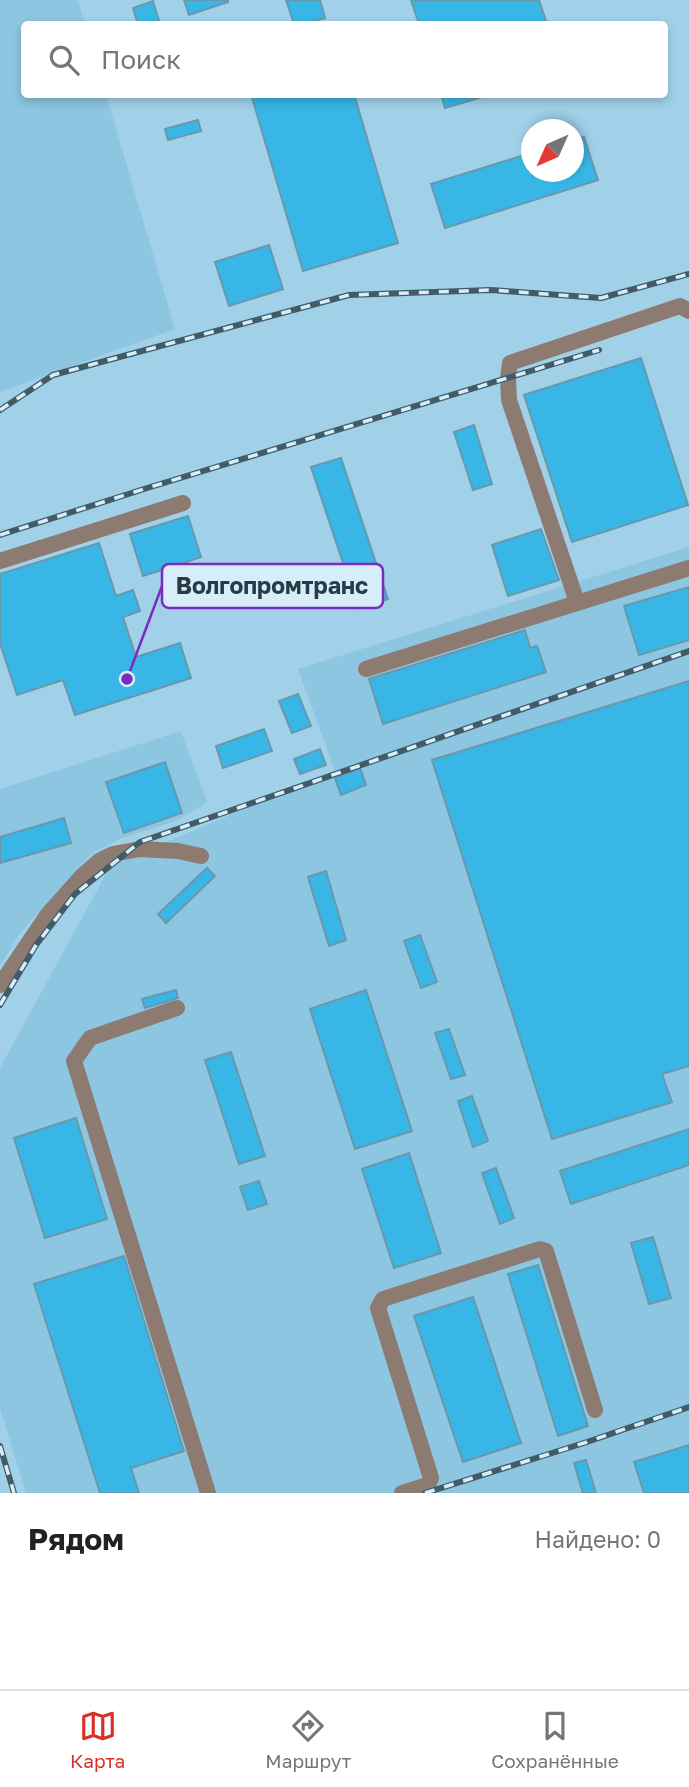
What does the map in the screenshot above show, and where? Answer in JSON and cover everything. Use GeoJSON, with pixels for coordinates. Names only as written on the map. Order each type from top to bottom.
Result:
{"type":"FeatureCollection","features":[{"type":"Feature","properties":{"kind":"lane"},"geometry":{"type":"LineString","coordinates":[[577,602],[509,400],[510,363],[680,306],[689,311]]}},
{"type":"Feature","properties":{"kind":"lane"},"geometry":{"type":"LineString","coordinates":[[0,561],[183,503]]}},
{"type":"Feature","properties":{"kind":"lane"},"geometry":{"type":"LineString","coordinates":[[366,669],[689,568]]}},
{"type":"Feature","properties":{"kind":"lane"},"geometry":{"type":"LineString","coordinates":[[0,985],[48,914],[99,861],[113,854],[141,849],[178,851],[201,856]]}},
{"type":"Feature","properties":{"kind":"lane"},"geometry":{"type":"LineString","coordinates":[[177,1008],[90,1038],[74,1061],[208,1493]]}},
{"type":"Feature","properties":{"kind":"lane"},"geometry":{"type":"LineString","coordinates":[[402,1493],[428,1485],[431,1478],[377,1308],[383,1299],[540,1249],[546,1251],[595,1410]]}},
{"type":"Feature","properties":{"kind":"shaded area"},"geometry":{"type":"Polygon","coordinates":[[[0,0],[78,0],[84,21],[21,21],[21,98],[107,98],[175,329],[0,392],[0,0]]]}},
{"type":"Feature","properties":{"kind":"shaded area"},"geometry":{"type":"Polygon","coordinates":[[[689,547],[689,1493],[26,1493],[0,1408],[0,1068],[111,865],[335,771],[298,669],[689,547]]]}},
{"type":"Feature","properties":{"kind":"shaded area"},"geometry":{"type":"Polygon","coordinates":[[[181,731],[207,802],[175,821],[120,839],[91,854],[21,932],[0,966],[0,789],[181,731]]]}},
{"type":"Feature","properties":{"kind":"building"},"geometry":{"type":"Polygon","coordinates":[[[184,0],[228,0],[228,2],[189,15],[184,0]]]}},
{"type":"Feature","properties":{"kind":"building"},"geometry":{"type":"Polygon","coordinates":[[[286,0],[320,0],[325,18],[293,21],[286,0]]]}},
{"type":"Feature","properties":{"kind":"building"},"geometry":{"type":"Polygon","coordinates":[[[411,0],[539,0],[546,21],[418,21],[411,0]]]}},
{"type":"Feature","properties":{"kind":"building"},"geometry":{"type":"Polygon","coordinates":[[[153,1],[159,21],[137,21],[133,8],[153,1]]]}},
{"type":"Feature","properties":{"kind":"building"},"geometry":{"type":"Polygon","coordinates":[[[252,98],[355,98],[398,243],[303,271],[252,98]]]}},
{"type":"Feature","properties":{"kind":"building"},"geometry":{"type":"Polygon","coordinates":[[[442,98],[479,98],[445,108],[442,98]]]}},
{"type":"Feature","properties":{"kind":"building"},"geometry":{"type":"Polygon","coordinates":[[[198,120],[201,131],[168,140],[165,129],[198,120]]]}},
{"type":"Feature","properties":{"kind":"building"},"geometry":{"type":"Polygon","coordinates":[[[584,137],[598,180],[445,228],[431,184],[521,156],[521,182],[584,182],[584,137]]]}},
{"type":"Feature","properties":{"kind":"building"},"geometry":{"type":"Polygon","coordinates":[[[269,245],[283,289],[229,306],[215,262],[269,245]]]}},
{"type":"Feature","properties":{"kind":"building"},"geometry":{"type":"Polygon","coordinates":[[[641,358],[688,505],[572,542],[524,395],[641,358]]]}},
{"type":"Feature","properties":{"kind":"building"},"geometry":{"type":"Polygon","coordinates":[[[474,425],[492,484],[473,490],[454,432],[474,425]]]}},
{"type":"Feature","properties":{"kind":"building"},"geometry":{"type":"Polygon","coordinates":[[[341,458],[388,599],[358,608],[311,467],[341,458]]]}},
{"type":"Feature","properties":{"kind":"building"},"geometry":{"type":"Polygon","coordinates":[[[188,516],[201,557],[143,576],[130,534],[188,516]]]}},
{"type":"Feature","properties":{"kind":"building"},"geometry":{"type":"Polygon","coordinates":[[[541,529],[559,580],[508,596],[492,545],[541,529]]]}},
{"type":"Feature","properties":{"kind":"building"},"geometry":{"type":"Polygon","coordinates":[[[99,543],[116,596],[133,590],[140,611],[123,617],[136,657],[180,643],[191,678],[75,715],[63,680],[17,695],[0,643],[0,574],[99,543]]]}},
{"type":"Feature","properties":{"kind":"building"},"geometry":{"type":"Polygon","coordinates":[[[689,587],[689,640],[639,655],[624,606],[689,587]]]}},
{"type":"Feature","properties":{"kind":"building"},"geometry":{"type":"Polygon","coordinates":[[[525,630],[530,648],[537,646],[546,672],[383,724],[369,679],[525,630]]]}},
{"type":"Feature","properties":{"kind":"building"},"geometry":{"type":"Polygon","coordinates":[[[689,681],[689,1066],[662,1074],[672,1102],[552,1139],[432,760],[689,681]]]}},
{"type":"Feature","properties":{"kind":"building"},"geometry":{"type":"Polygon","coordinates":[[[298,694],[311,726],[292,733],[279,701],[298,694]]]}},
{"type":"Feature","properties":{"kind":"building"},"geometry":{"type":"Polygon","coordinates":[[[264,729],[272,751],[223,768],[216,746],[264,729]]]}},
{"type":"Feature","properties":{"kind":"building"},"geometry":{"type":"Polygon","coordinates":[[[320,749],[326,765],[300,774],[294,759],[320,749]]]}},
{"type":"Feature","properties":{"kind":"building"},"geometry":{"type":"Polygon","coordinates":[[[165,762],[182,813],[124,833],[106,782],[165,762]]]}},
{"type":"Feature","properties":{"kind":"building"},"geometry":{"type":"Polygon","coordinates":[[[360,768],[366,785],[341,795],[335,778],[360,768]]]}},
{"type":"Feature","properties":{"kind":"building"},"geometry":{"type":"Polygon","coordinates":[[[64,818],[71,843],[0,863],[0,837],[64,818]]]}},
{"type":"Feature","properties":{"kind":"building"},"geometry":{"type":"Polygon","coordinates":[[[207,868],[215,876],[166,923],[158,914],[207,868]]]}},
{"type":"Feature","properties":{"kind":"building"},"geometry":{"type":"Polygon","coordinates":[[[326,871],[346,940],[329,946],[308,877],[326,871]]]}},
{"type":"Feature","properties":{"kind":"building"},"geometry":{"type":"Polygon","coordinates":[[[420,935],[437,982],[421,988],[404,941],[420,935]]]}},
{"type":"Feature","properties":{"kind":"building"},"geometry":{"type":"Polygon","coordinates":[[[176,990],[178,998],[145,1008],[142,999],[176,990]]]}},
{"type":"Feature","properties":{"kind":"building"},"geometry":{"type":"Polygon","coordinates":[[[366,990],[412,1131],[355,1149],[310,1009],[366,990]]]}},
{"type":"Feature","properties":{"kind":"building"},"geometry":{"type":"Polygon","coordinates":[[[449,1029],[465,1075],[451,1079],[435,1033],[449,1029]]]}},
{"type":"Feature","properties":{"kind":"building"},"geometry":{"type":"Polygon","coordinates":[[[231,1052],[265,1156],[239,1164],[205,1060],[231,1052]]]}},
{"type":"Feature","properties":{"kind":"building"},"geometry":{"type":"Polygon","coordinates":[[[472,1096],[488,1141],[473,1147],[458,1101],[472,1096]]]}},
{"type":"Feature","properties":{"kind":"building"},"geometry":{"type":"Polygon","coordinates":[[[76,1118],[107,1219],[45,1238],[14,1138],[76,1118]]]}},
{"type":"Feature","properties":{"kind":"building"},"geometry":{"type":"Polygon","coordinates":[[[689,1129],[689,1165],[571,1204],[560,1171],[689,1129]]]}},
{"type":"Feature","properties":{"kind":"building"},"geometry":{"type":"Polygon","coordinates":[[[409,1153],[441,1253],[394,1268],[362,1169],[409,1153]]]}},
{"type":"Feature","properties":{"kind":"building"},"geometry":{"type":"Polygon","coordinates":[[[496,1168],[514,1218],[500,1224],[482,1173],[496,1168]]]}},
{"type":"Feature","properties":{"kind":"building"},"geometry":{"type":"Polygon","coordinates":[[[259,1181],[267,1204],[248,1210],[240,1187],[259,1181]]]}},
{"type":"Feature","properties":{"kind":"building"},"geometry":{"type":"Polygon","coordinates":[[[653,1237],[671,1298],[649,1304],[631,1243],[653,1237]]]}},
{"type":"Feature","properties":{"kind":"building"},"geometry":{"type":"Polygon","coordinates":[[[124,1256],[184,1451],[131,1468],[139,1493],[100,1493],[34,1284],[124,1256]]]}},
{"type":"Feature","properties":{"kind":"building"},"geometry":{"type":"Polygon","coordinates":[[[538,1265],[588,1426],[558,1436],[508,1274],[538,1265]]]}},
{"type":"Feature","properties":{"kind":"building"},"geometry":{"type":"Polygon","coordinates":[[[473,1297],[521,1443],[463,1462],[414,1316],[473,1297]]]}},
{"type":"Feature","properties":{"kind":"building"},"geometry":{"type":"Polygon","coordinates":[[[689,1445],[689,1493],[644,1493],[634,1462],[689,1445]]]}},
{"type":"Feature","properties":{"kind":"building"},"geometry":{"type":"Polygon","coordinates":[[[586,1460],[596,1493],[583,1493],[574,1463],[586,1460]]]}},
{"type":"Feature","properties":{"kind":"railway"},"geometry":{"type":"LineString","coordinates":[[0,410],[53,375],[349,295],[491,290],[601,298],[689,274]]}},
{"type":"Feature","properties":{"kind":"railway"},"geometry":{"type":"LineString","coordinates":[[0,535],[599,350]]}},
{"type":"Feature","properties":{"kind":"railway"},"geometry":{"type":"LineString","coordinates":[[0,1005],[36,945],[75,894],[140,842],[689,651]]}},
{"type":"Feature","properties":{"kind":"railway"},"geometry":{"type":"LineString","coordinates":[[425,1493],[689,1407]]}},
{"type":"Feature","properties":{"kind":"railway"},"geometry":{"type":"LineString","coordinates":[[0,1446],[14,1493]]}},
{"type":"Feature","properties":{"kind":"place","name":"Волгопромтранс"},"geometry":{"type":"Point","coordinates":[127,679]}}]}
